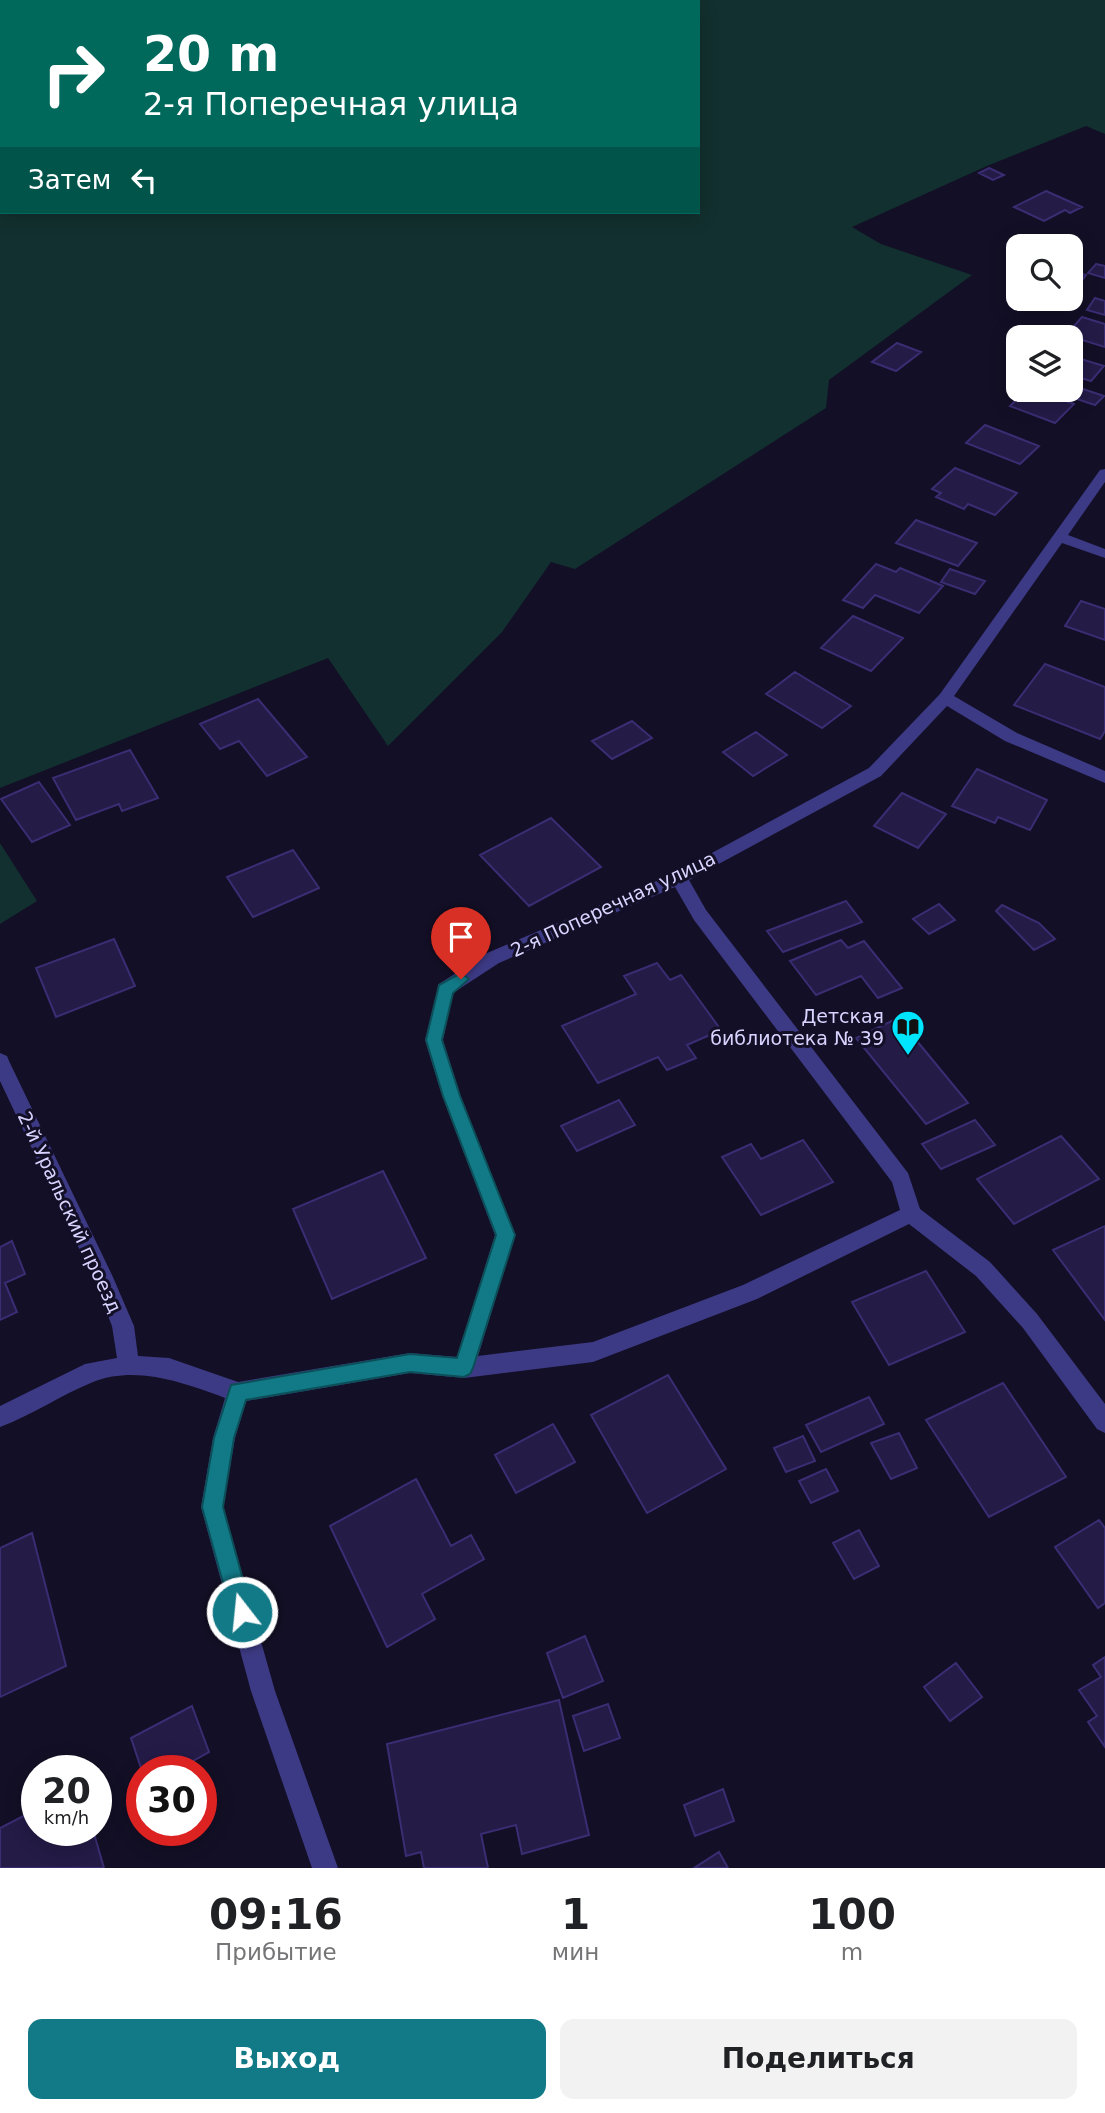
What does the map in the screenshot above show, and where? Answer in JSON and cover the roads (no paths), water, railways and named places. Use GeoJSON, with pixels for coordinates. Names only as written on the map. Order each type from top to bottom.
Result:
{"type":"FeatureCollection","features":[{"type":"Feature","properties":{"kind":"street","name":"2-я Поперечная улица"},"geometry":{"type":"LineString","coordinates":[[464,1368],[505,1235],[451,1096],[434,1040],[445,989],[493,958],[679,878],[875,772],[945,698],[1105,473]]}},
{"type":"Feature","properties":{"kind":"street"},"geometry":{"type":"LineString","coordinates":[[1059,537],[1105,554]]}},
{"type":"Feature","properties":{"kind":"street"},"geometry":{"type":"LineString","coordinates":[[945,698],[1011,737],[1105,777]]}},
{"type":"Feature","properties":{"kind":"street"},"geometry":{"type":"LineString","coordinates":[[679,878],[700,915],[901,1179],[911,1214],[983,1269],[1030,1321],[1105,1422]]}},
{"type":"Feature","properties":{"kind":"street","name":"2-й Уральский проезд"},"geometry":{"type":"LineString","coordinates":[[0,1060],[102,1275],[123,1326],[129,1366]]}},
{"type":"Feature","properties":{"kind":"street"},"geometry":{"type":"LineString","coordinates":[[0,1417],[93,1371],[129,1366],[169,1368],[238,1392],[410,1363],[464,1368],[593,1352],[750,1292],[911,1214]]}},
{"type":"Feature","properties":{"kind":"street"},"geometry":{"type":"LineString","coordinates":[[238,1392],[224,1438],[212,1507],[263,1691],[325,1868]]}},
{"type":"Feature","properties":{"kind":"place","name":"Детская библиотека № 39"},"geometry":{"type":"Point","coordinates":[908,1057]}}]}
